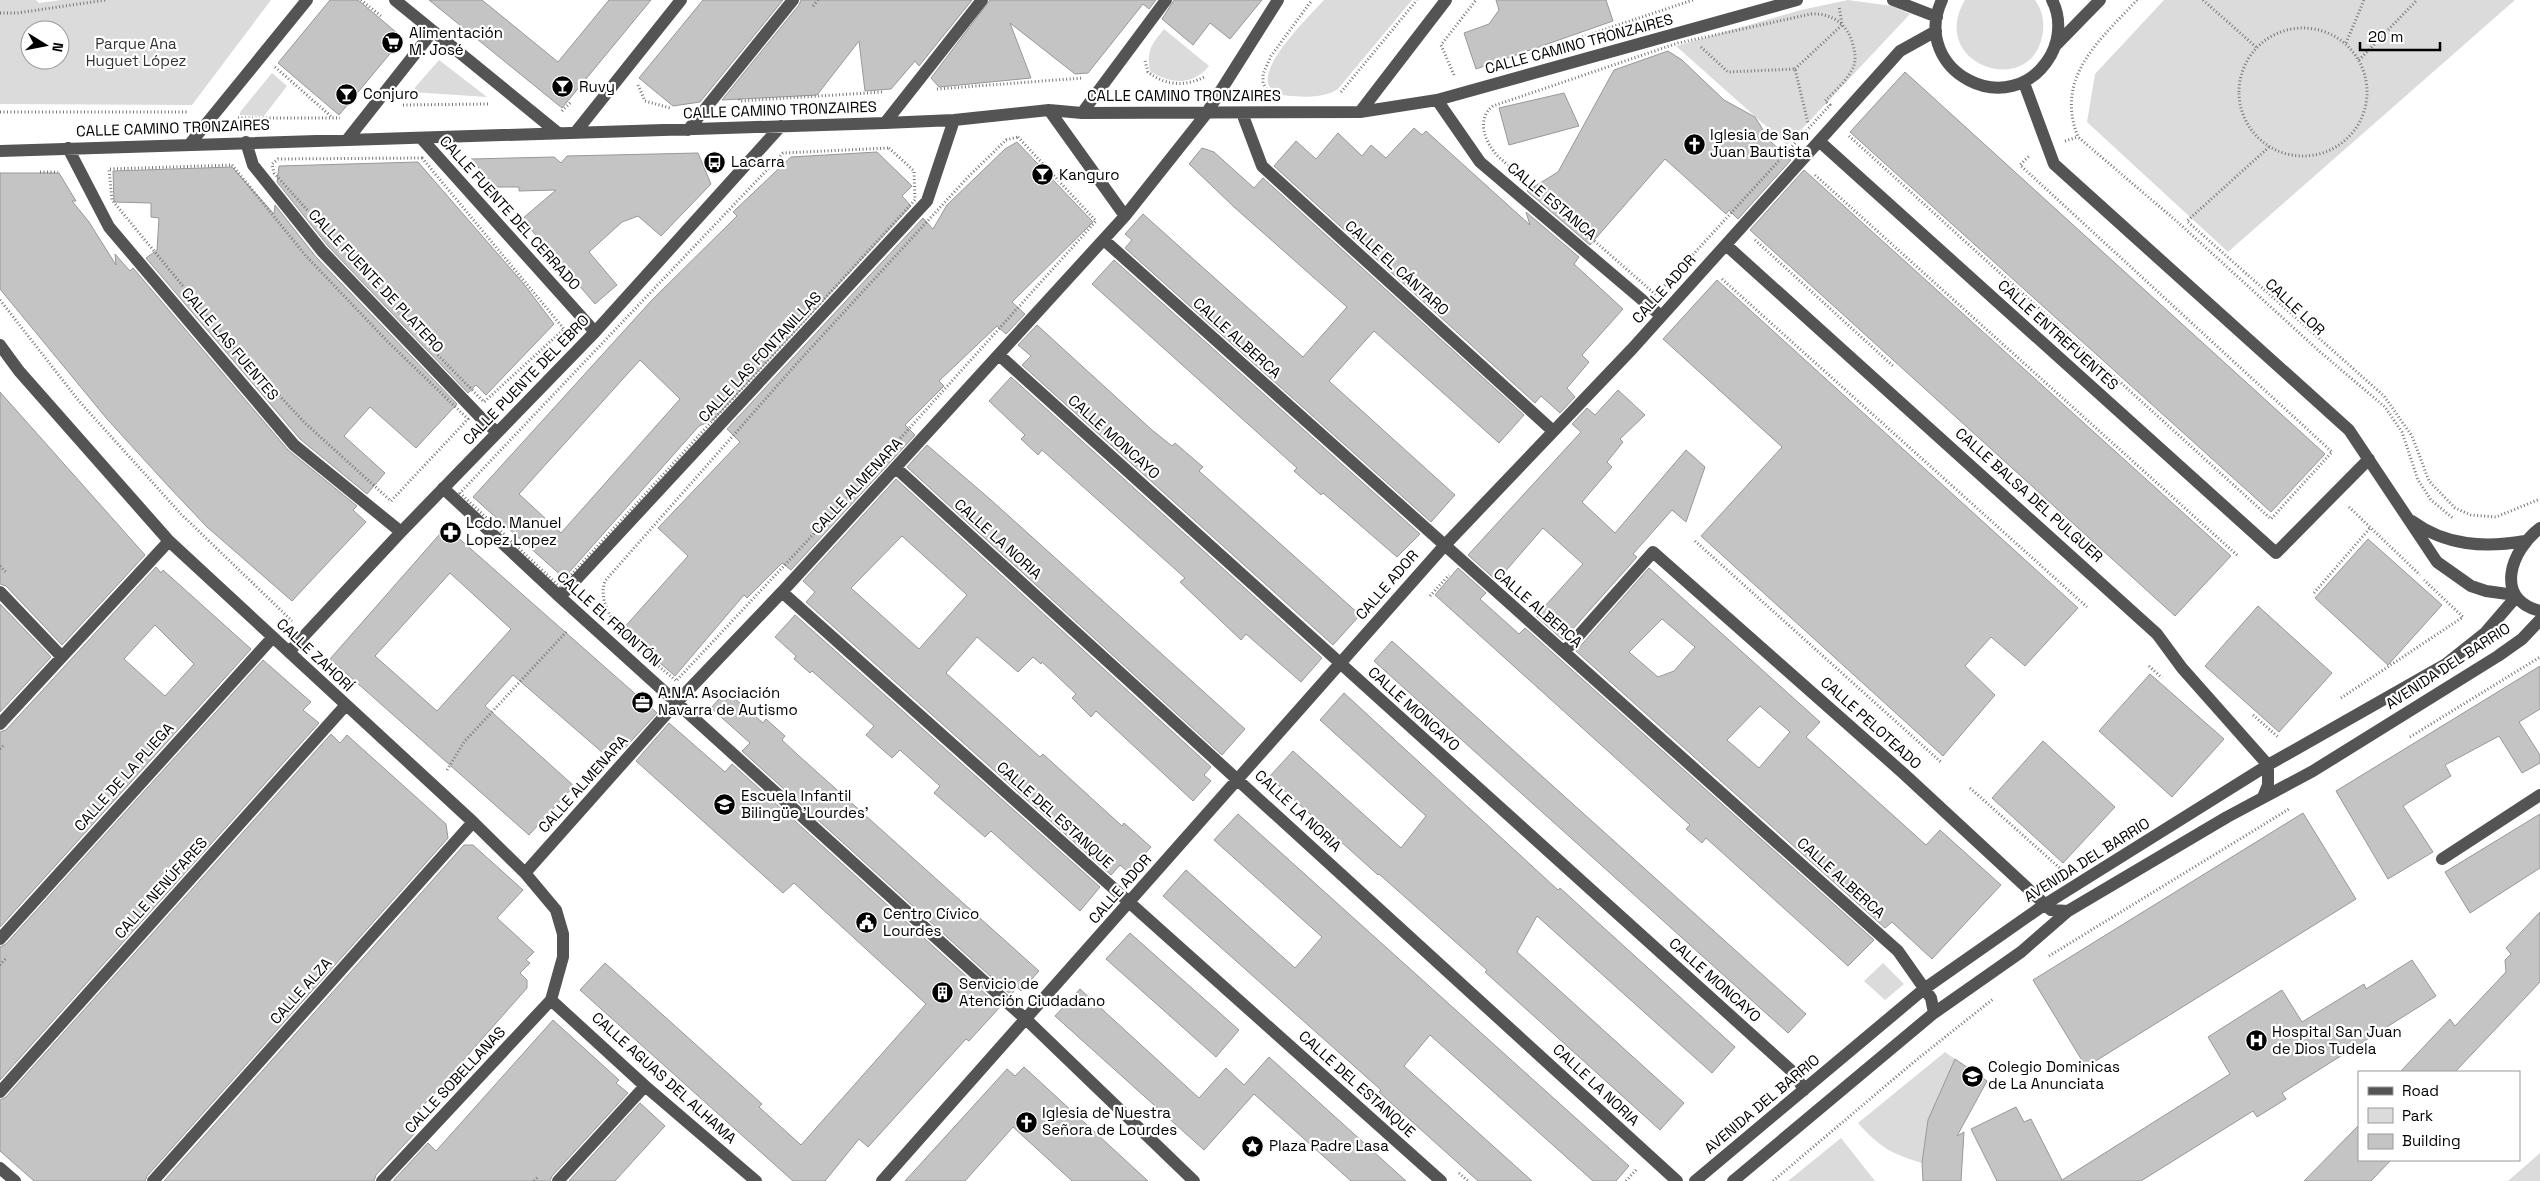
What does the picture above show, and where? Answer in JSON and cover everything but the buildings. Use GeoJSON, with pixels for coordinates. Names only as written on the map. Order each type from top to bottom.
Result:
{"type":"FeatureCollection","features":[{"type":"Feature","properties":{"kind":"street"},"geometry":{"type":"LineString","coordinates":[[189,145],[307,0]]}},
{"type":"Feature","properties":{"kind":"street"},"geometry":{"type":"LineString","coordinates":[[395,0],[558,133]]}},
{"type":"Feature","properties":{"kind":"street"},"geometry":{"type":"LineString","coordinates":[[575,133],[681,0]]}},
{"type":"Feature","properties":{"kind":"street"},"geometry":{"type":"LineString","coordinates":[[688,130],[793,0]]}},
{"type":"Feature","properties":{"kind":"street"},"geometry":{"type":"LineString","coordinates":[[885,123],[982,0]]}},
{"type":"Feature","properties":{"kind":"street"},"geometry":{"type":"LineString","coordinates":[[1082,113],[1166,0]]}},
{"type":"Feature","properties":{"kind":"street","name":"CALLE ALMENARA"},"geometry":{"type":"LineString","coordinates":[[525,873],[677,702],[782,592],[1125,216],[1206,114],[1278,0]]}},
{"type":"Feature","properties":{"kind":"street"},"geometry":{"type":"LineString","coordinates":[[1360,112],[1446,0]]}},
{"type":"Feature","properties":{"kind":"street","name":"CALLE CAMINO TRONZAIRES"},"geometry":{"type":"LineString","coordinates":[[0,150],[885,123],[954,120],[1049,110],[1082,113],[1206,114],[1360,112],[1437,100],[1797,0]]}},
{"type":"Feature","properties":{"kind":"street"},"geometry":{"type":"LineString","coordinates":[[1893,0],[1937,17]]}},
{"type":"Feature","properties":{"kind":"street"},"geometry":{"type":"LineString","coordinates":[[1942,0],[1937,17],[1936,31],[1941,51],[1951,68],[1967,80],[1985,87],[2005,88],[2024,83],[2044,67],[2056,45],[2100,0]]}},
{"type":"Feature","properties":{"kind":"street"},"geometry":{"type":"LineString","coordinates":[[2052,0],[2059,24],[2056,45]]}},
{"type":"Feature","properties":{"kind":"street"},"geometry":{"type":"LineString","coordinates":[[347,140],[433,31]]}},
{"type":"Feature","properties":{"kind":"street","name":"CALLE ADOR"},"geometry":{"type":"LineString","coordinates":[[882,1181],[1444,546],[1632,349],[1660,315],[1726,245],[1900,52],[1936,31]]}},
{"type":"Feature","properties":{"kind":"street"},"geometry":{"type":"LineString","coordinates":[[2024,83],[2054,164],[2349,430],[2429,552],[2446,570],[2471,586],[2486,591],[2515,596]]}},
{"type":"Feature","properties":{"kind":"street","name":"CALLE ESTANCA"},"geometry":{"type":"LineString","coordinates":[[1437,100],[1480,162],[1660,315]]}},
{"type":"Feature","properties":{"kind":"street"},"geometry":{"type":"LineString","coordinates":[[1049,110],[1125,216]]}},
{"type":"Feature","properties":{"kind":"street","name":"CALLE EL CÁNTARO"},"geometry":{"type":"LineString","coordinates":[[1242,113],[1262,166],[1553,432]]}},
{"type":"Feature","properties":{"kind":"street","name":"CALLE LAS FONTANILLAS"},"geometry":{"type":"LineString","coordinates":[[560,597],[926,201],[954,120]]}},
{"type":"Feature","properties":{"kind":"street","name":"CALLE PUENTE DEL EBRO"},"geometry":{"type":"LineString","coordinates":[[289,652],[400,532],[595,332],[781,126]]}},
{"type":"Feature","properties":{"kind":"street","name":"CALLE FUENTE DEL CERRADO"},"geometry":{"type":"LineString","coordinates":[[421,138],[595,332]]}},
{"type":"Feature","properties":{"kind":"street","name":"CALLE ENTREFUENTES"},"geometry":{"type":"LineString","coordinates":[[1819,141],[2276,553],[2369,459]]}},
{"type":"Feature","properties":{"kind":"street","name":"CALLE FUENTE DE PLATERO"},"geometry":{"type":"LineString","coordinates":[[246,142],[253,165],[322,251],[485,422],[497,432]]}},
{"type":"Feature","properties":{"kind":"street","name":"CALLE LAS FUENTES"},"geometry":{"type":"LineString","coordinates":[[68,148],[109,227],[294,444],[400,532]]}},
{"type":"Feature","properties":{"kind":"street","name":"CALLE ALBERCA"},"geometry":{"type":"LineString","coordinates":[[1104,240],[1898,951],[1931,998],[1934,1013]]}},
{"type":"Feature","properties":{"kind":"street","name":"CALLE BALSA DEL PULGUER"},"geometry":{"type":"LineString","coordinates":[[1726,245],[2157,634],[2182,668],[2268,765]]}},
{"type":"Feature","properties":{"kind":"street","name":"CALLE ZAHORÍ"},"geometry":{"type":"LineString","coordinates":[[0,345],[18,371],[169,541],[272,638],[474,822],[525,873],[556,910],[563,934],[563,957],[551,1000]]}},
{"type":"Feature","properties":{"kind":"street","name":"CALLE MONCAYO"},"geometry":{"type":"LineString","coordinates":[[999,355],[1794,1073],[1804,1090]]}},
{"type":"Feature","properties":{"kind":"street","name":"CALLE LA NORIA"},"geometry":{"type":"LineString","coordinates":[[896,468],[1676,1181]]}},
{"type":"Feature","properties":{"kind":"street","name":"CALLE EL FRONTÓN"},"geometry":{"type":"LineString","coordinates":[[443,488],[560,597],[1026,1019],[1194,1181]]}},
{"type":"Feature","properties":{"kind":"street"},"geometry":{"type":"LineString","coordinates":[[2406,517],[2425,531],[2458,542],[2496,546],[2525,541]]}},
{"type":"Feature","properties":{"kind":"street"},"geometry":{"type":"LineString","coordinates":[[2540,528],[2525,541],[2512,567],[2511,583],[2515,596],[2522,603],[2540,611]]}},
{"type":"Feature","properties":{"kind":"street"},"geometry":{"type":"LineString","coordinates":[[0,724],[60,656],[169,541]]}},
{"type":"Feature","properties":{"kind":"street","name":"CALLE PELOTEADO"},"geometry":{"type":"LineString","coordinates":[[1564,652],[1653,552],[1903,773],[2044,905],[2051,910],[2068,911]]}},
{"type":"Feature","properties":{"kind":"street"},"geometry":{"type":"LineString","coordinates":[[0,592],[60,656]]}},
{"type":"Feature","properties":{"kind":"street","name":"CALLE DEL ESTANQUE"},"geometry":{"type":"LineString","coordinates":[[782,592],[1441,1181]]}},
{"type":"Feature","properties":{"kind":"street","name":"AVENIDA DEL BARRIO"},"geometry":{"type":"LineString","coordinates":[[1695,1181],[1924,989],[2044,905],[2268,765],[2446,664],[2485,633],[2515,596]]}},
{"type":"Feature","properties":{"kind":"street","name":"AVENIDA DEL BARRIO"},"geometry":{"type":"LineString","coordinates":[[1733,1181],[1934,1013],[2021,952],[2068,911],[2263,797],[2313,771],[2498,656],[2522,639],[2540,620]]}},
{"type":"Feature","properties":{"kind":"street","name":"CALLE DE LA PLIEGA"},"geometry":{"type":"LineString","coordinates":[[0,939],[272,638]]}},
{"type":"Feature","properties":{"kind":"street","name":"CALLE NENÚFARES"},"geometry":{"type":"LineString","coordinates":[[0,1092],[346,706]]}},
{"type":"Feature","properties":{"kind":"street"},"geometry":{"type":"LineString","coordinates":[[2263,797],[2268,786],[2268,765]]}},
{"type":"Feature","properties":{"kind":"street"},"geometry":{"type":"LineString","coordinates":[[2442,859],[2540,795]]}},
{"type":"Feature","properties":{"kind":"street","name":"CALLE ALZA"},"geometry":{"type":"LineString","coordinates":[[152,1181],[474,822]]}},
{"type":"Feature","properties":{"kind":"street","name":"CALLE AGUAS DEL ALHAMA"},"geometry":{"type":"LineString","coordinates":[[551,1000],[645,1086],[756,1181]]}},
{"type":"Feature","properties":{"kind":"street","name":"CALLE SOBELLANAS"},"geometry":{"type":"LineString","coordinates":[[382,1181],[551,1000]]}},
{"type":"Feature","properties":{"kind":"street"},"geometry":{"type":"LineString","coordinates":[[558,1181],[645,1086]]}},
{"type":"Feature","properties":{"kind":"street"},"geometry":{"type":"LineString","coordinates":[[0,1168],[15,1181]]}},
{"type":"Feature","properties":{"kind":"path"},"geometry":{"type":"LineString","coordinates":[[0,13],[106,0]]}},
{"type":"Feature","properties":{"kind":"path"},"geometry":{"type":"LineString","coordinates":[[361,0],[388,22]]}},
{"type":"Feature","properties":{"kind":"path"},"geometry":{"type":"LineString","coordinates":[[812,8],[818,0]]}},
{"type":"Feature","properties":{"kind":"path"},"geometry":{"type":"LineString","coordinates":[[1272,94],[1263,83],[1266,66],[1312,0]]}},
{"type":"Feature","properties":{"kind":"path"},"geometry":{"type":"LineString","coordinates":[[1334,95],[1341,92],[1417,0]]}},
{"type":"Feature","properties":{"kind":"path"},"geometry":{"type":"LineString","coordinates":[[1456,80],[1441,45],[1476,0]]}},
{"type":"Feature","properties":{"kind":"path"},"geometry":{"type":"LineString","coordinates":[[1577,38],[1693,0]]}},
{"type":"Feature","properties":{"kind":"path","name":"CALLE LOR"},"geometry":{"type":"LineString","coordinates":[[2137,0],[2085,60],[2070,100],[2071,120],[2078,137],[2181,224],[2319,351],[2385,407],[2402,432],[2418,480],[2431,500],[2455,520],[2460,528],[2458,542]]}},
{"type":"Feature","properties":{"kind":"path"},"geometry":{"type":"LineString","coordinates":[[2203,0],[2256,47]]}},
{"type":"Feature","properties":{"kind":"path"},"geometry":{"type":"LineString","coordinates":[[2346,43],[2364,0]]}},
{"type":"Feature","properties":{"kind":"path"},"geometry":{"type":"LineString","coordinates":[[2359,60],[2417,0]]}},
{"type":"Feature","properties":{"kind":"path"},"geometry":{"type":"LineString","coordinates":[[1839,6],[1842,24]]}},
{"type":"Feature","properties":{"kind":"path"},"geometry":{"type":"LineString","coordinates":[[1811,14],[1834,18],[1842,24],[1851,38],[1855,62],[1842,83],[1825,101],[1830,105],[1656,295],[1501,160],[1486,141],[1484,120],[1487,110],[1493,106],[1693,40],[1811,14]]}},
{"type":"Feature","properties":{"kind":"path"},"geometry":{"type":"LineString","coordinates":[[1693,40],[1728,72],[1794,69],[1842,24]]}},
{"type":"Feature","properties":{"kind":"path"},"geometry":{"type":"LineString","coordinates":[[2305,27],[2326,32],[2346,43],[2359,60],[2367,81],[2367,103],[2360,124],[2347,140],[2329,151],[2309,157],[2288,155],[2269,147],[2250,127],[2243,115],[2238,95],[2241,74],[2256,47],[2284,30],[2305,27]]}},
{"type":"Feature","properties":{"kind":"path"},"geometry":{"type":"LineString","coordinates":[[1145,56],[1148,72],[1160,80],[1175,84],[1191,83],[1208,75]]}},
{"type":"Feature","properties":{"kind":"path"},"geometry":{"type":"LineString","coordinates":[[267,72],[279,58]]}},
{"type":"Feature","properties":{"kind":"path"},"geometry":{"type":"LineString","coordinates":[[273,65],[333,118]]}},
{"type":"Feature","properties":{"kind":"path"},"geometry":{"type":"LineString","coordinates":[[1794,69],[1809,127]]}},
{"type":"Feature","properties":{"kind":"path"},"geometry":{"type":"LineString","coordinates":[[636,78],[645,101],[670,108],[679,108]]}},
{"type":"Feature","properties":{"kind":"path"},"geometry":{"type":"LineString","coordinates":[[934,83],[937,89],[1087,78]]}},
{"type":"Feature","properties":{"kind":"path"},"geometry":{"type":"LineString","coordinates":[[739,97],[740,101],[892,92]]}},
{"type":"Feature","properties":{"kind":"path"},"geometry":{"type":"LineString","coordinates":[[557,106],[564,112],[575,97]]}},
{"type":"Feature","properties":{"kind":"path"},"geometry":{"type":"LineString","coordinates":[[403,105],[489,104]]}},
{"type":"Feature","properties":{"kind":"path"},"geometry":{"type":"LineString","coordinates":[[0,112],[196,112]]}},
{"type":"Feature","properties":{"kind":"path"},"geometry":{"type":"LineString","coordinates":[[238,113],[238,119],[346,117]]}},
{"type":"Feature","properties":{"kind":"path"},"geometry":{"type":"LineString","coordinates":[[1846,132],[2271,519],[2332,452],[2020,165]]}},
{"type":"Feature","properties":{"kind":"path"},"geometry":{"type":"LineString","coordinates":[[1018,137],[1096,221],[825,522],[676,681],[616,625],[604,605],[603,589],[605,582],[799,361],[968,177],[1006,140],[1018,137]]}},
{"type":"Feature","properties":{"kind":"path"},"geometry":{"type":"LineString","coordinates":[[2269,147],[2187,222],[2384,396],[2412,436],[2429,481],[2455,508],[2471,515],[2496,517],[2540,500]]}},
{"type":"Feature","properties":{"kind":"path"},"geometry":{"type":"LineString","coordinates":[[889,148],[914,171],[915,200],[560,587],[460,493],[782,153],[889,148]]}},
{"type":"Feature","properties":{"kind":"path"},"geometry":{"type":"LineString","coordinates":[[422,158],[564,328],[484,402],[364,275],[274,173],[272,164],[278,159],[422,158]]}},
{"type":"Feature","properties":{"kind":"path"},"geometry":{"type":"LineString","coordinates":[[232,165],[306,256],[468,420],[391,501],[305,423],[229,342],[112,200],[109,169],[232,165]]}},
{"type":"Feature","properties":{"kind":"path"},"geometry":{"type":"LineString","coordinates":[[1811,172],[2238,556]]}},
{"type":"Feature","properties":{"kind":"path"},"geometry":{"type":"LineString","coordinates":[[1752,237],[1898,370]]}},
{"type":"Feature","properties":{"kind":"path"},"geometry":{"type":"LineString","coordinates":[[1717,274],[2087,608]]}},
{"type":"Feature","properties":{"kind":"path"},"geometry":{"type":"LineString","coordinates":[[0,300],[79,401],[181,514],[292,621],[298,615]]}},
{"type":"Feature","properties":{"kind":"path"},"geometry":{"type":"LineString","coordinates":[[2338,701],[2464,617],[2345,504]]}},
{"type":"Feature","properties":{"kind":"path"},"geometry":{"type":"LineString","coordinates":[[2314,593],[2370,528]]}},
{"type":"Feature","properties":{"kind":"path"},"geometry":{"type":"LineString","coordinates":[[1695,541],[1942,763]]}},
{"type":"Feature","properties":{"kind":"path"},"geometry":{"type":"LineString","coordinates":[[0,566],[13,580]]}},
{"type":"Feature","properties":{"kind":"path"},"geometry":{"type":"LineString","coordinates":[[1427,598],[1453,570]]}},
{"type":"Feature","properties":{"kind":"path"},"geometry":{"type":"LineString","coordinates":[[562,623],[576,636]]}},
{"type":"Feature","properties":{"kind":"path"},"geometry":{"type":"LineString","coordinates":[[445,774],[464,742],[569,629]]}},
{"type":"Feature","properties":{"kind":"path"},"geometry":{"type":"LineString","coordinates":[[2407,739],[2540,657]]}},
{"type":"Feature","properties":{"kind":"path"},"geometry":{"type":"LineString","coordinates":[[2149,666],[2169,684]]}},
{"type":"Feature","properties":{"kind":"path"},"geometry":{"type":"LineString","coordinates":[[2250,713],[2280,739]]}},
{"type":"Feature","properties":{"kind":"path"},"geometry":{"type":"LineString","coordinates":[[0,749],[7,742]]}},
{"type":"Feature","properties":{"kind":"path"},"geometry":{"type":"LineString","coordinates":[[1970,788],[2063,871],[2071,866]]}},
{"type":"Feature","properties":{"kind":"path"},"geometry":{"type":"LineString","coordinates":[[2045,959],[2296,804]]}},
{"type":"Feature","properties":{"kind":"path"},"geometry":{"type":"LineString","coordinates":[[1773,1181],[1994,997]]}},
{"type":"Feature","properties":{"kind":"path"},"geometry":{"type":"LineString","coordinates":[[1453,1168],[1468,1181]]}},
{"type":"Feature","properties":{"kind":"path"},"geometry":{"type":"LineString","coordinates":[[534,1181],[540,1174]]}},
{"type":"Feature","properties":{"kind":"green space","name":"Parque Ana Huguet López"},"geometry":{"type":"Polygon","coordinates":[[[0,0],[36,0],[39,3],[61,0],[271,0],[192,105],[0,104],[0,0]]]}},
{"type":"Feature","properties":{"kind":"green space"},"geometry":{"type":"Polygon","coordinates":[[[1324,0],[1412,0],[1338,89],[1327,94],[1310,97],[1274,92],[1268,82],[1270,69],[1278,53],[1324,0]]]}},
{"type":"Feature","properties":{"kind":"green space"},"geometry":{"type":"Polygon","coordinates":[[[1848,0],[1892,6],[1910,14],[1787,145],[1676,46],[1801,10],[1848,0]]]}},
{"type":"Feature","properties":{"kind":"green space"},"geometry":{"type":"Polygon","coordinates":[[[1965,0],[2035,0],[2042,13],[2043,27],[2042,37],[2033,56],[2019,66],[2002,69],[1984,66],[1969,56],[1959,42],[1957,23],[1965,0]]]}},
{"type":"Feature","properties":{"kind":"green space"},"geometry":{"type":"Polygon","coordinates":[[[2164,0],[2515,0],[2228,252],[2087,122],[2095,74],[2164,0]]]}},
{"type":"Feature","properties":{"kind":"green space"},"geometry":{"type":"Polygon","coordinates":[[[1164,29],[1209,66],[1196,77],[1181,81],[1165,79],[1150,71],[1149,58],[1151,48],[1164,29]]]}},
{"type":"Feature","properties":{"kind":"green space"},"geometry":{"type":"Polygon","coordinates":[[[439,60],[487,97],[411,92],[439,60]]]}},
{"type":"Feature","properties":{"kind":"green space"},"geometry":{"type":"Polygon","coordinates":[[[272,73],[287,86],[264,116],[240,115],[240,112],[272,73]]]}},
{"type":"Feature","properties":{"kind":"green space"},"geometry":{"type":"Polygon","coordinates":[[[1883,963],[1904,984],[1885,1000],[1864,981],[1883,963]]]}},
{"type":"Feature","properties":{"kind":"green space"},"geometry":{"type":"Polygon","coordinates":[[[1945,1052],[1955,1059],[1928,1120],[1922,1163],[1887,1149],[1858,1123],[1945,1052]]]}},
{"type":"Feature","properties":{"kind":"green space"},"geometry":{"type":"Polygon","coordinates":[[[1841,1138],[1875,1181],[1788,1181],[1841,1138]]]}},
{"type":"Feature","properties":{"kind":"green space"},"geometry":{"type":"Polygon","coordinates":[[[2540,1153],[2540,1181],[2508,1181],[2540,1153]]]}},
{"type":"Feature","properties":{"kind":"place","name":"Alimentación M. José"},"geometry":{"type":"Point","coordinates":[393,42]}},
{"type":"Feature","properties":{"kind":"place","name":"Ruvy"},"geometry":{"type":"Point","coordinates":[563,87]}},
{"type":"Feature","properties":{"kind":"place","name":"Conjuro"},"geometry":{"type":"Point","coordinates":[347,94]}},
{"type":"Feature","properties":{"kind":"place","name":"Iglesia de San Juan Bautista"},"geometry":{"type":"Point","coordinates":[1694,144]}},
{"type":"Feature","properties":{"kind":"place","name":"Lacarra"},"geometry":{"type":"Point","coordinates":[715,162]}},
{"type":"Feature","properties":{"kind":"place","name":"Kanguro"},"geometry":{"type":"Point","coordinates":[1043,175]}},
{"type":"Feature","properties":{"kind":"place","name":"Lcdo. Manuel Lopez Lopez"},"geometry":{"type":"Point","coordinates":[450,532]}},
{"type":"Feature","properties":{"kind":"place","name":"A.N.A. Asociación Navarra de Autismo"},"geometry":{"type":"Point","coordinates":[642,702]}},
{"type":"Feature","properties":{"kind":"place","name":"Escuela Infantil Bilingüe 'Lourdes'"},"geometry":{"type":"Point","coordinates":[725,805]}},
{"type":"Feature","properties":{"kind":"place","name":"Centro Cívico Lourdes"},"geometry":{"type":"Point","coordinates":[867,923]}},
{"type":"Feature","properties":{"kind":"place","name":"Servicio de Atención Ciudadano"},"geometry":{"type":"Point","coordinates":[943,993]}},
{"type":"Feature","properties":{"kind":"place","name":"Hospital San Juan de Dios Tudela"},"geometry":{"type":"Point","coordinates":[2256,1041]}},
{"type":"Feature","properties":{"kind":"place","name":"Colegio Dominicas de La Anunciata"},"geometry":{"type":"Point","coordinates":[1972,1076]}},
{"type":"Feature","properties":{"kind":"place","name":"Iglesia de Nuestra Señora de Lourdes"},"geometry":{"type":"Point","coordinates":[1026,1122]}},
{"type":"Feature","properties":{"kind":"place","name":"Plaza Padre Lasa"},"geometry":{"type":"Point","coordinates":[1253,1146]}}]}
